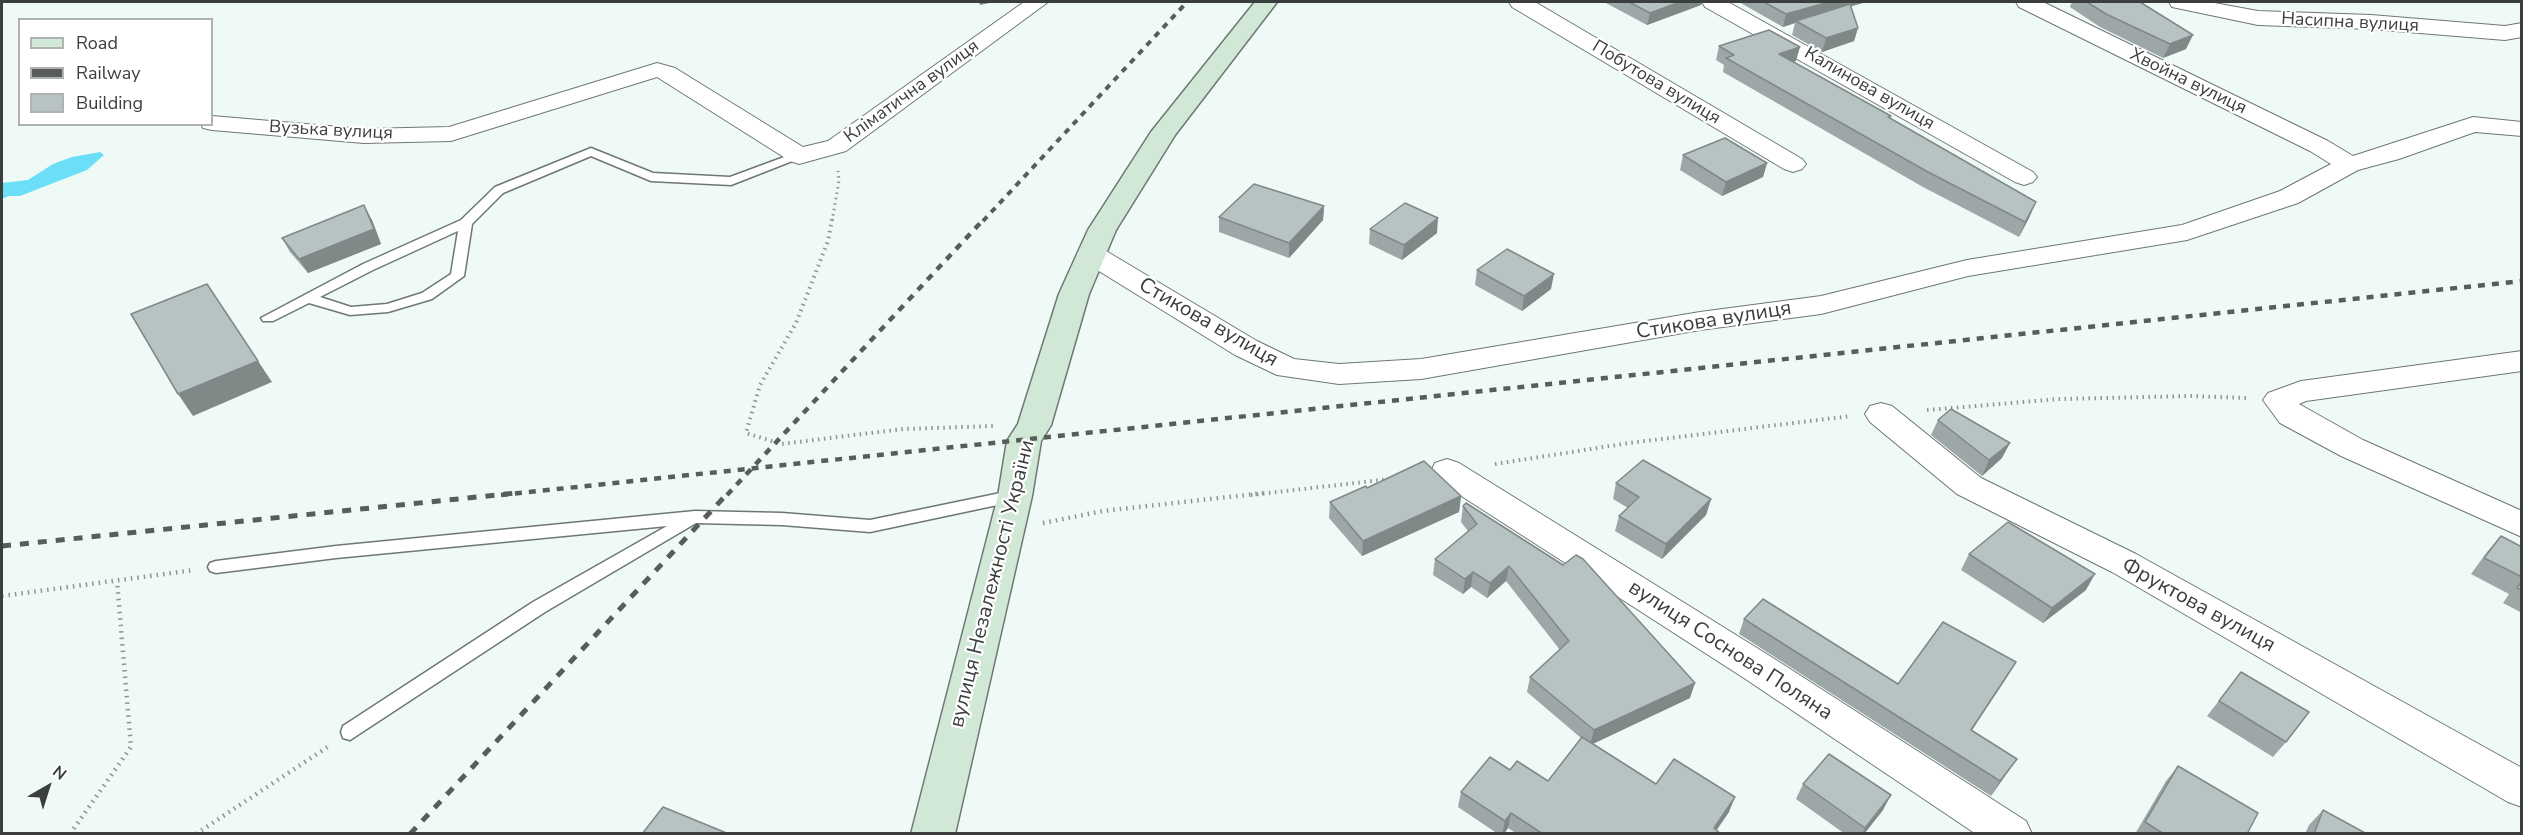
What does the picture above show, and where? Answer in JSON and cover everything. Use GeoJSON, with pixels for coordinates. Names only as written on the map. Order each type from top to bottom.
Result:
{"type":"FeatureCollection","features":[{"type":"Feature","properties":{"kind":"main road","name":"вулиця Незалежності України"},"geometry":{"type":"LineString","coordinates":[[933,834],[1015,496],[1024,441],[1034,424],[1074,294],[1102,230],[1164,132],[1266,2]]}},
{"type":"Feature","properties":{"kind":"street","name":"Кліматична вулиця"},"geometry":{"type":"LineString","coordinates":[[799,156],[837,146],[1037,2]]}},
{"type":"Feature","properties":{"kind":"street","name":"Побутова вулиця"},"geometry":{"type":"LineString","coordinates":[[1520,2],[1793,164]]}},
{"type":"Feature","properties":{"kind":"street","name":"Калинова вулиця"},"geometry":{"type":"LineString","coordinates":[[1713,2],[2024,177]]}},
{"type":"Feature","properties":{"kind":"street","name":"Хвойна вулиця"},"geometry":{"type":"LineString","coordinates":[[2027,2],[2319,146],[2349,165]]}},
{"type":"Feature","properties":{"kind":"street","name":"Насипна вулиця"},"geometry":{"type":"LineString","coordinates":[[2180,2],[2258,18],[2371,22],[2516,35]]}},
{"type":"Feature","properties":{"kind":"street","name":"Вузька вулиця"},"geometry":{"type":"LineString","coordinates":[[213,123],[364,136],[451,134],[657,70],[667,73],[799,156]]}},
{"type":"Feature","properties":{"kind":"street","name":"Стикова вулиця"},"geometry":{"type":"LineString","coordinates":[[1091,254],[1246,348],[1288,368],[1339,374],[1421,369],[1700,321],[1821,305],[1967,268],[2187,232],[2289,197],[2349,165],[2473,124],[2522,129]]}},
{"type":"Feature","properties":{"kind":"street"},"geometry":{"type":"LineString","coordinates":[[2522,361],[2301,391],[2279,399],[2291,416],[2352,448],[2522,525]]}},
{"type":"Feature","properties":{"kind":"street","name":"Фруктова вулиця"},"geometry":{"type":"LineString","coordinates":[[1881,414],[1969,486],[2124,563],[2522,789]]}},
{"type":"Feature","properties":{"kind":"street","name":"вулиця Соснова Поляна"},"geometry":{"type":"LineString","coordinates":[[1447,471],[1760,669],[2011,834]]}},
{"type":"Feature","properties":{"kind":"lane"},"geometry":{"type":"LineString","coordinates":[[268,318],[368,267],[466,224],[499,190],[591,152],[651,177],[730,181],[799,156]]}},
{"type":"Feature","properties":{"kind":"lane"},"geometry":{"type":"LineString","coordinates":[[308,298],[350,311],[388,308],[427,296],[458,276],[466,224]]}},
{"type":"Feature","properties":{"kind":"lane"},"geometry":{"type":"LineString","coordinates":[[216,567],[336,552],[695,517],[782,519],[870,526],[1015,496]]}},
{"type":"Feature","properties":{"kind":"lane"},"geometry":{"type":"LineString","coordinates":[[350,732],[539,607],[695,517]]}},
{"type":"Feature","properties":{"kind":"path"},"geometry":{"type":"LineString","coordinates":[[837,146],[839,181],[828,241],[796,323],[760,385],[746,433],[782,444],[903,429],[1034,424]]}},
{"type":"Feature","properties":{"kind":"path"},"geometry":{"type":"LineString","coordinates":[[1007,529],[1103,512],[1447,471],[1629,443],[1813,419],[2060,399],[2191,396],[2279,399]]}},
{"type":"Feature","properties":{"kind":"path"},"geometry":{"type":"LineString","coordinates":[[2,596],[216,567]]}},
{"type":"Feature","properties":{"kind":"path"},"geometry":{"type":"LineString","coordinates":[[70,834],[131,747],[117,581]]}},
{"type":"Feature","properties":{"kind":"path"},"geometry":{"type":"LineString","coordinates":[[196,834],[350,732]]}},
{"type":"Feature","properties":{"kind":"water"},"geometry":{"type":"Polygon","coordinates":[[[100,152],[104,155],[87,170],[20,196],[9,196],[2,199],[2,183],[28,180],[53,164],[72,157],[100,152]]]}},
{"type":"Feature","properties":{"kind":"building"},"geometry":{"type":"Polygon","coordinates":[[[1629,2],[1680,2],[1650,13],[1629,2]]]}},
{"type":"Feature","properties":{"kind":"building"},"geometry":{"type":"Polygon","coordinates":[[[1764,2],[1829,2],[1786,14],[1764,2]]]}},
{"type":"Feature","properties":{"kind":"building"},"geometry":{"type":"Polygon","coordinates":[[[2087,2],[2140,2],[2193,35],[2170,44],[2106,14],[2087,2]]]}},
{"type":"Feature","properties":{"kind":"building"},"geometry":{"type":"Polygon","coordinates":[[[1850,4],[1858,28],[1826,38],[1796,21],[1850,4]]]}},
{"type":"Feature","properties":{"kind":"building"},"geometry":{"type":"Polygon","coordinates":[[[1769,30],[1800,47],[1779,54],[1891,116],[1888,117],[2036,202],[2025,222],[1928,172],[1726,58],[1734,55],[1719,46],[1769,30]]]}},
{"type":"Feature","properties":{"kind":"building"},"geometry":{"type":"Polygon","coordinates":[[[1725,138],[1767,163],[1726,182],[1683,155],[1725,138]]]}},
{"type":"Feature","properties":{"kind":"building"},"geometry":{"type":"Polygon","coordinates":[[[1254,184],[1324,206],[1289,243],[1219,217],[1254,184]]]}},
{"type":"Feature","properties":{"kind":"building"},"geometry":{"type":"Polygon","coordinates":[[[1405,203],[1438,218],[1404,245],[1370,229],[1405,203]]]}},
{"type":"Feature","properties":{"kind":"building"},"geometry":{"type":"Polygon","coordinates":[[[364,205],[374,229],[299,259],[282,238],[364,205]]]}},
{"type":"Feature","properties":{"kind":"building"},"geometry":{"type":"Polygon","coordinates":[[[1507,249],[1554,274],[1524,296],[1477,270],[1507,249]]]}},
{"type":"Feature","properties":{"kind":"building"},"geometry":{"type":"Polygon","coordinates":[[[207,284],[258,361],[178,394],[131,314],[207,284]]]}},
{"type":"Feature","properties":{"kind":"building"},"geometry":{"type":"Polygon","coordinates":[[[1951,409],[2010,443],[1989,460],[1938,420],[1951,409]]]}},
{"type":"Feature","properties":{"kind":"building"},"geometry":{"type":"Polygon","coordinates":[[[1643,460],[1711,499],[1666,544],[1619,516],[1639,497],[1616,483],[1643,460]]]}},
{"type":"Feature","properties":{"kind":"building"},"geometry":{"type":"Polygon","coordinates":[[[1424,461],[1461,496],[1363,541],[1330,502],[1366,486],[1367,488],[1424,461]]]}},
{"type":"Feature","properties":{"kind":"building"},"geometry":{"type":"Polygon","coordinates":[[[1466,503],[1563,565],[1576,555],[1583,559],[1695,683],[1594,730],[1530,677],[1569,641],[1509,566],[1490,583],[1473,572],[1465,579],[1435,559],[1477,524],[1463,506],[1466,503]]]}},
{"type":"Feature","properties":{"kind":"building"},"geometry":{"type":"Polygon","coordinates":[[[2008,522],[2095,574],[2052,608],[1969,554],[2008,522]]]}},
{"type":"Feature","properties":{"kind":"building"},"geometry":{"type":"Polygon","coordinates":[[[2501,536],[2522,547],[2522,577],[2484,558],[2501,536]]]}},
{"type":"Feature","properties":{"kind":"building"},"geometry":{"type":"Polygon","coordinates":[[[1763,599],[1898,684],[1943,622],[2016,662],[1971,730],[2017,759],[2000,781],[1744,619],[1763,599]]]}},
{"type":"Feature","properties":{"kind":"building"},"geometry":{"type":"Polygon","coordinates":[[[2241,672],[2309,712],[2286,742],[2219,701],[2241,672]]]}},
{"type":"Feature","properties":{"kind":"building"},"geometry":{"type":"Polygon","coordinates":[[[1582,737],[1656,784],[1674,759],[1735,797],[1714,828],[1721,834],[1543,834],[1511,813],[1505,821],[1461,792],[1490,757],[1510,770],[1517,761],[1548,781],[1582,737]]]}},
{"type":"Feature","properties":{"kind":"building"},"geometry":{"type":"Polygon","coordinates":[[[1829,754],[1891,795],[1865,828],[1803,784],[1829,754]]]}},
{"type":"Feature","properties":{"kind":"building"},"geometry":{"type":"Polygon","coordinates":[[[2178,766],[2258,813],[2247,834],[2164,834],[2145,822],[2178,766]]]}},
{"type":"Feature","properties":{"kind":"building"},"geometry":{"type":"Polygon","coordinates":[[[663,807],[729,834],[642,834],[663,807]]]}},
{"type":"Feature","properties":{"kind":"building"},"geometry":{"type":"Polygon","coordinates":[[[2323,810],[2367,834],[2314,834],[2323,810]]]}},
{"type":"Feature","properties":{"kind":"railway"},"geometry":{"type":"LineString","coordinates":[[983,221],[1187,2]]}},
{"type":"Feature","properties":{"kind":"railway"},"geometry":{"type":"LineString","coordinates":[[752,468],[984,219]]}},
{"type":"Feature","properties":{"kind":"railway"},"geometry":{"type":"LineString","coordinates":[[752,468],[2522,281]]}},
{"type":"Feature","properties":{"kind":"railway"},"geometry":{"type":"LineString","coordinates":[[501,495],[752,468]]}},
{"type":"Feature","properties":{"kind":"railway"},"geometry":{"type":"LineString","coordinates":[[727,495],[752,468]]}},
{"type":"Feature","properties":{"kind":"railway"},"geometry":{"type":"LineString","coordinates":[[2,546],[516,493]]}},
{"type":"Feature","properties":{"kind":"railway"},"geometry":{"type":"LineString","coordinates":[[410,834],[728,493]]}}]}
